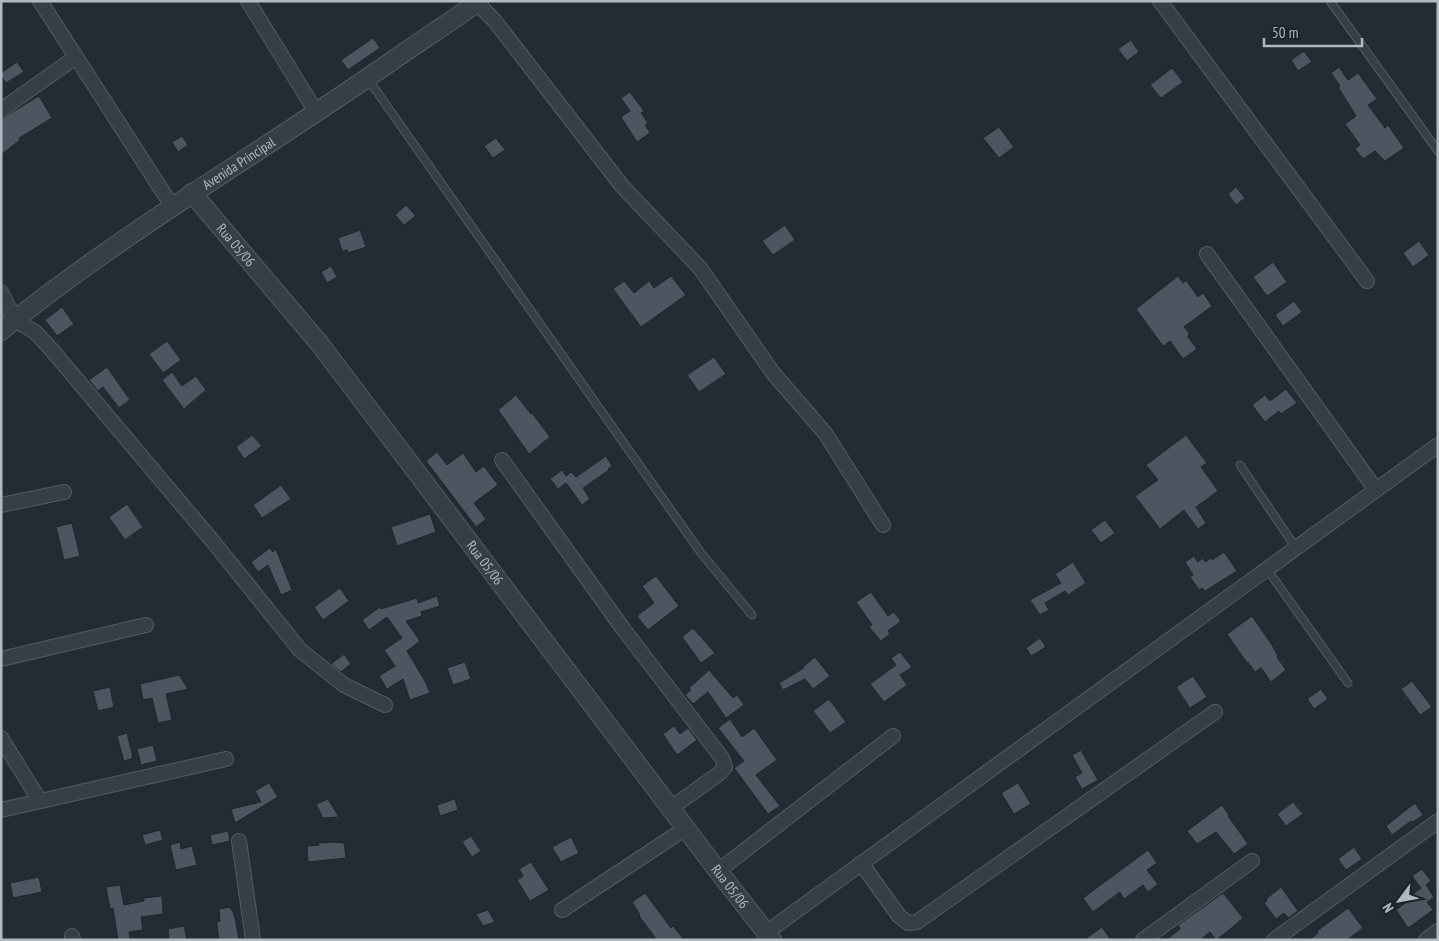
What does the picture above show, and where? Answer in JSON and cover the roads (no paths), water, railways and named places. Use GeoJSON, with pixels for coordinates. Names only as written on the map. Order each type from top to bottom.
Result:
{"type":"FeatureCollection","features":[{"type":"Feature","properties":{"kind":"street"},"geometry":{"type":"LineString","coordinates":[[40,1],[172,206]]}},
{"type":"Feature","properties":{"kind":"street"},"geometry":{"type":"LineString","coordinates":[[248,1],[316,112]]}},
{"type":"Feature","properties":{"kind":"street"},"geometry":{"type":"LineString","coordinates":[[1160,1],[1367,281]]}},
{"type":"Feature","properties":{"kind":"street"},"geometry":{"type":"LineString","coordinates":[[478,2],[494,20],[622,186],[700,268],[773,373],[825,434],[883,525]]}},
{"type":"Feature","properties":{"kind":"street","name":"Avenida Principal"},"geometry":{"type":"LineString","coordinates":[[8,325],[60,284],[172,206],[368,79],[478,2]]}},
{"type":"Feature","properties":{"kind":"street"},"geometry":{"type":"LineString","coordinates":[[1,110],[76,57]]}},
{"type":"Feature","properties":{"kind":"street","name":"Rua 05/06"},"geometry":{"type":"LineString","coordinates":[[192,193],[319,343],[769,936]]}},
{"type":"Feature","properties":{"kind":"street"},"geometry":{"type":"LineString","coordinates":[[1207,254],[1376,490]]}},
{"type":"Feature","properties":{"kind":"street"},"geometry":{"type":"LineString","coordinates":[[1,292],[8,325],[35,332],[51,349],[215,544],[300,650],[344,685],[384,705]]}},
{"type":"Feature","properties":{"kind":"street"},"geometry":{"type":"LineString","coordinates":[[769,936],[862,863],[1438,445]]}},
{"type":"Feature","properties":{"kind":"street"},"geometry":{"type":"LineString","coordinates":[[502,460],[624,630],[722,758],[725,767],[720,773],[671,808]]}},
{"type":"Feature","properties":{"kind":"street"},"geometry":{"type":"LineString","coordinates":[[1,505],[64,492]]}},
{"type":"Feature","properties":{"kind":"street"},"geometry":{"type":"LineString","coordinates":[[1,659],[146,625]]}},
{"type":"Feature","properties":{"kind":"street"},"geometry":{"type":"LineString","coordinates":[[862,863],[899,916],[908,923],[917,922],[1215,712]]}},
{"type":"Feature","properties":{"kind":"street"},"geometry":{"type":"LineString","coordinates":[[718,871],[893,736]]}},
{"type":"Feature","properties":{"kind":"street"},"geometry":{"type":"LineString","coordinates":[[1,738],[40,801]]}},
{"type":"Feature","properties":{"kind":"street"},"geometry":{"type":"LineString","coordinates":[[1,810],[226,759]]}},
{"type":"Feature","properties":{"kind":"street"},"geometry":{"type":"LineString","coordinates":[[1274,940],[1438,821]]}},
{"type":"Feature","properties":{"kind":"street"},"geometry":{"type":"LineString","coordinates":[[562,910],[686,828]]}},
{"type":"Feature","properties":{"kind":"street"},"geometry":{"type":"LineString","coordinates":[[239,841],[253,940]]}},
{"type":"Feature","properties":{"kind":"street"},"geometry":{"type":"LineString","coordinates":[[1143,940],[1252,861]]}},
{"type":"Feature","properties":{"kind":"street"},"geometry":{"type":"LineString","coordinates":[[1426,940],[1438,931]]}},
{"type":"Feature","properties":{"kind":"lane"},"geometry":{"type":"LineString","coordinates":[[1330,1],[1438,151]]}},
{"type":"Feature","properties":{"kind":"lane"},"geometry":{"type":"LineString","coordinates":[[368,79],[701,553],[752,615]]}},
{"type":"Feature","properties":{"kind":"lane"},"geometry":{"type":"LineString","coordinates":[[1240,464],[1296,548]]}},
{"type":"Feature","properties":{"kind":"lane"},"geometry":{"type":"LineString","coordinates":[[1267,569],[1348,683]]}}]}
